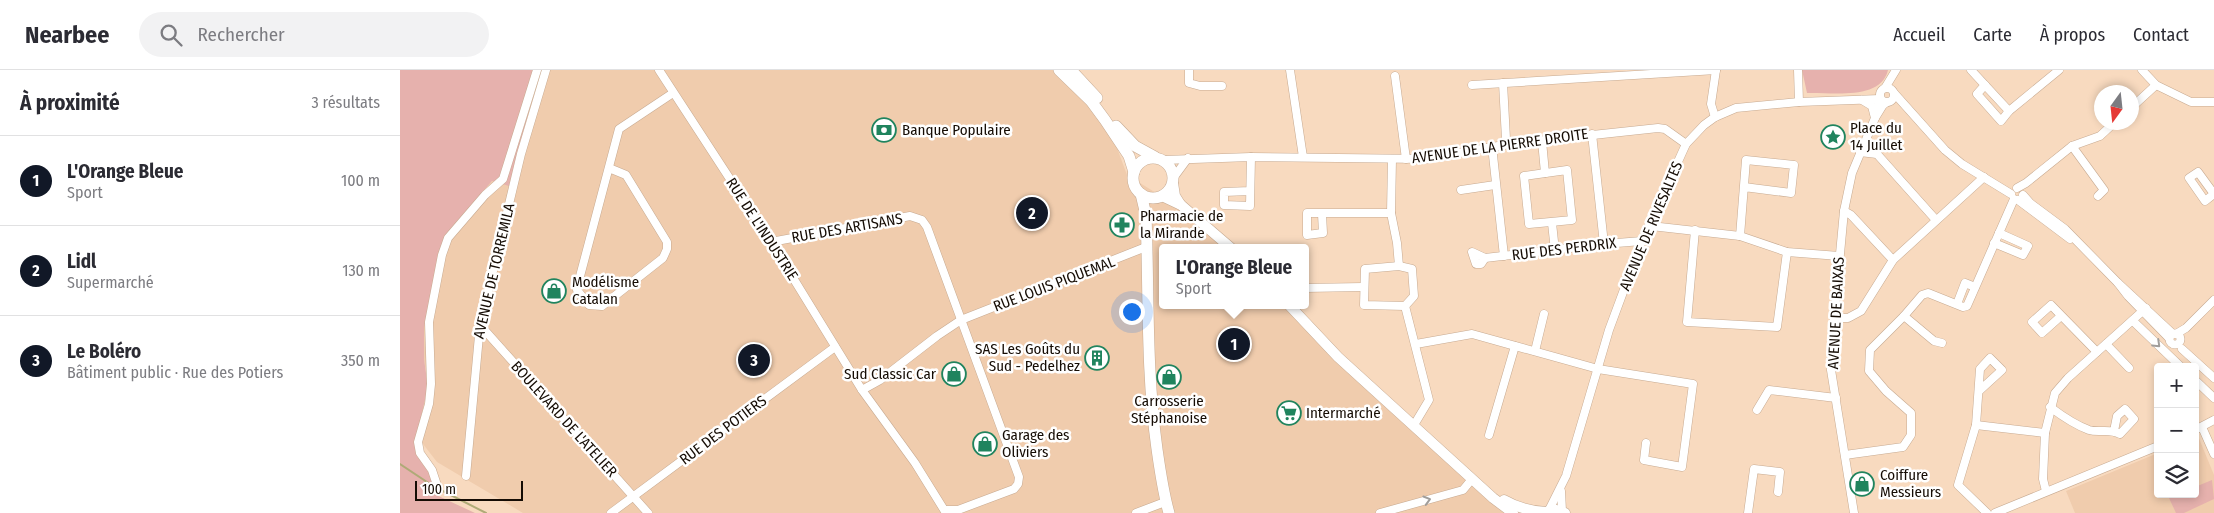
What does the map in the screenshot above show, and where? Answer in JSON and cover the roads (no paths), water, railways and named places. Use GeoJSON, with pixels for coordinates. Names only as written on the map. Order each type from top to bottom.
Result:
{"type":"FeatureCollection","features":[{"type":"Feature","properties":{"kind":"main road"},"geometry":{"type":"LineString","coordinates":[[1059,70],[1091,101],[1130,156],[1134,172],[1134,185],[1141,194],[1146,215],[1148,344],[1153,417],[1167,507]]}},
{"type":"Feature","properties":{"kind":"main road"},"geometry":{"type":"LineString","coordinates":[[1071,70],[1087,86],[1124,136],[1135,146],[1169,165],[1174,180],[1167,193],[1159,197],[1146,215]]}},
{"type":"Feature","properties":{"kind":"main road"},"geometry":{"type":"LineString","coordinates":[[1134,172],[1142,161],[1160,159]]}},
{"type":"Feature","properties":{"kind":"main road"},"geometry":{"type":"LineString","coordinates":[[1141,194],[1159,197]]}},
{"type":"Feature","properties":{"kind":"street"},"geometry":{"type":"LineString","coordinates":[[435,487],[432,470],[420,453],[418,442],[429,404],[429,322],[442,255],[448,238],[485,195],[503,179],[537,70]]}},
{"type":"Feature","properties":{"kind":"street","name":"AVENUE DE TORREMILA"},"geometry":{"type":"LineString","coordinates":[[466,476],[480,325],[521,154],[546,70]]}},
{"type":"Feature","properties":{"kind":"street","name":"RUE DE L'INDUSTRIE"},"geometry":{"type":"LineString","coordinates":[[659,70],[771,242],[862,390]]}},
{"type":"Feature","properties":{"kind":"street"},"geometry":{"type":"LineString","coordinates":[[1189,70],[1189,83],[1200,86],[1222,86]]}},
{"type":"Feature","properties":{"kind":"street"},"geometry":{"type":"LineString","coordinates":[[1290,70],[1303,157]]}},
{"type":"Feature","properties":{"kind":"street"},"geometry":{"type":"LineString","coordinates":[[1472,85],[1626,72],[1716,70],[1711,104],[1715,117]]}},
{"type":"Feature","properties":{"kind":"street"},"geometry":{"type":"LineString","coordinates":[[1798,70],[1799,102]]}},
{"type":"Feature","properties":{"kind":"street","name":"AVENUE DE BAIXAS"},"geometry":{"type":"LineString","coordinates":[[1854,513],[1831,370],[1839,256],[1844,211],[1852,173],[1864,142],[1887,95],[1896,70]]}},
{"type":"Feature","properties":{"kind":"street"},"geometry":{"type":"LineString","coordinates":[[1971,70],[2009,110]]}},
{"type":"Feature","properties":{"kind":"street"},"geometry":{"type":"LineString","coordinates":[[1985,85],[1977,94],[2001,120],[2009,110],[2059,70]]}},
{"type":"Feature","properties":{"kind":"street"},"geometry":{"type":"LineString","coordinates":[[2142,70],[2156,85],[2191,102],[2214,102]]}},
{"type":"Feature","properties":{"kind":"street"},"geometry":{"type":"LineString","coordinates":[[1394,76],[1406,159]]}},
{"type":"Feature","properties":{"kind":"street"},"geometry":{"type":"LineString","coordinates":[[1503,83],[1506,139],[1508,144]]}},
{"type":"Feature","properties":{"kind":"street"},"geometry":{"type":"LineString","coordinates":[[2139,101],[2156,85]]}},
{"type":"Feature","properties":{"kind":"street"},"geometry":{"type":"LineString","coordinates":[[609,168],[626,175],[667,242],[667,249],[663,258],[602,306],[589,305],[577,290],[609,168],[620,130],[673,93]]}},
{"type":"Feature","properties":{"kind":"street"},"geometry":{"type":"LineString","coordinates":[[1887,95],[1908,109],[1945,150],[1962,164],[2017,194],[2078,244],[2118,283],[2128,296],[2177,340],[2212,378]]}},
{"type":"Feature","properties":{"kind":"street","name":"AVENUE DE RIVESALTES"},"geometry":{"type":"LineString","coordinates":[[1546,512],[1561,489],[1609,330],[1642,241],[1686,144],[1704,125],[1715,117],[1736,108],[1887,95]]}},
{"type":"Feature","properties":{"kind":"street"},"geometry":{"type":"LineString","coordinates":[[1860,98],[1872,106],[1875,118]]}},
{"type":"Feature","properties":{"kind":"street","name":"AVENUE DE LA PIERRE DROITE"},"geometry":{"type":"LineString","coordinates":[[1160,159],[1303,157],[1427,159],[1492,146],[1658,128],[1665,129],[1686,144]]}},
{"type":"Feature","properties":{"kind":"street"},"geometry":{"type":"LineString","coordinates":[[1845,455],[1902,448],[1911,435],[1911,414],[1886,391],[1869,371],[1870,350],[1922,295],[1928,293],[1963,307],[1967,306],[2017,194],[2026,183],[2072,146],[2100,136],[2106,130]]}},
{"type":"Feature","properties":{"kind":"street"},"geometry":{"type":"LineString","coordinates":[[1592,134],[1604,244]]}},
{"type":"Feature","properties":{"kind":"street"},"geometry":{"type":"LineString","coordinates":[[1542,141],[1545,173]]}},
{"type":"Feature","properties":{"kind":"street"},"geometry":{"type":"LineString","coordinates":[[1864,142],[1936,220]]}},
{"type":"Feature","properties":{"kind":"street"},"geometry":{"type":"LineString","coordinates":[[1492,146],[1504,256]]}},
{"type":"Feature","properties":{"kind":"street"},"geometry":{"type":"LineString","coordinates":[[2072,146],[2104,190],[2098,196]]}},
{"type":"Feature","properties":{"kind":"street"},"geometry":{"type":"LineString","coordinates":[[1860,152],[1877,154]]}},
{"type":"Feature","properties":{"kind":"street"},"geometry":{"type":"LineString","coordinates":[[1188,158],[1174,180],[1176,196],[1181,205],[1226,244]]}},
{"type":"Feature","properties":{"kind":"street"},"geometry":{"type":"LineString","coordinates":[[1250,191],[1251,158]]}},
{"type":"Feature","properties":{"kind":"street"},"geometry":{"type":"LineString","coordinates":[[1392,159],[1391,214],[1397,242],[1399,266]]}},
{"type":"Feature","properties":{"kind":"street"},"geometry":{"type":"LineString","coordinates":[[1740,236],[1746,160],[1794,166],[1791,193],[1744,188]]}},
{"type":"Feature","properties":{"kind":"street"},"geometry":{"type":"LineString","coordinates":[[1567,170],[1572,220],[1529,224],[1524,176],[1545,173],[1567,170]]}},
{"type":"Feature","properties":{"kind":"street"},"geometry":{"type":"LineString","coordinates":[[1834,318],[1848,318],[1860,311],[1893,260],[1984,177]]}},
{"type":"Feature","properties":{"kind":"street"},"geometry":{"type":"LineString","coordinates":[[1461,190],[1495,185]]}},
{"type":"Feature","properties":{"kind":"street"},"geometry":{"type":"LineString","coordinates":[[1159,197],[1181,205]]}},
{"type":"Feature","properties":{"kind":"street"},"geometry":{"type":"LineString","coordinates":[[1844,211],[1893,260]]}},
{"type":"Feature","properties":{"kind":"street"},"geometry":{"type":"LineString","coordinates":[[1322,214],[1391,214]]}},
{"type":"Feature","properties":{"kind":"street","name":"RUE DES ARTISANS"},"geometry":{"type":"LineString","coordinates":[[771,242],[910,216],[922,220],[927,227],[940,258],[961,320]]}},
{"type":"Feature","properties":{"kind":"street"},"geometry":{"type":"LineString","coordinates":[[1552,223],[1555,251]]}},
{"type":"Feature","properties":{"kind":"street"},"geometry":{"type":"LineString","coordinates":[[1842,226],[1860,225]]}},
{"type":"Feature","properties":{"kind":"street"},"geometry":{"type":"LineString","coordinates":[[1650,226],[1740,236],[1787,252],[1839,256]]}},
{"type":"Feature","properties":{"kind":"street"},"geometry":{"type":"LineString","coordinates":[[1695,230],[1687,322],[1777,327],[1787,252]]}},
{"type":"Feature","properties":{"kind":"street"},"geometry":{"type":"LineString","coordinates":[[1994,244],[2023,255],[2028,246],[1999,233]]}},
{"type":"Feature","properties":{"kind":"street","name":"RUE DES PERDRIX"},"geometry":{"type":"LineString","coordinates":[[1485,258],[1642,241]]}},
{"type":"Feature","properties":{"kind":"street","name":"RUE LOUIS PIQUEMAL"},"geometry":{"type":"LineString","coordinates":[[862,390],[880,380],[961,320],[1146,247]]}},
{"type":"Feature","properties":{"kind":"street"},"geometry":{"type":"LineString","coordinates":[[1399,266],[1412,269],[1414,296],[1405,306],[1364,305],[1365,269],[1399,266]]}},
{"type":"Feature","properties":{"kind":"street"},"geometry":{"type":"LineString","coordinates":[[1309,288],[1363,287]]}},
{"type":"Feature","properties":{"kind":"street"},"geometry":{"type":"LineString","coordinates":[[2177,340],[2186,328],[2214,300]]}},
{"type":"Feature","properties":{"kind":"street"},"geometry":{"type":"LineString","coordinates":[[1405,306],[1429,400],[1414,425]]}},
{"type":"Feature","properties":{"kind":"street"},"geometry":{"type":"LineString","coordinates":[[1292,309],[1338,357],[1475,482],[1513,513]]}},
{"type":"Feature","properties":{"kind":"street"},"geometry":{"type":"LineString","coordinates":[[2046,491],[2043,479],[2045,433],[2050,408],[2056,393],[2068,378],[2133,322],[2144,310]]}},
{"type":"Feature","properties":{"kind":"street"},"geometry":{"type":"LineString","coordinates":[[1534,351],[1544,314]]}},
{"type":"Feature","properties":{"kind":"street"},"geometry":{"type":"LineString","coordinates":[[1904,316],[1934,341],[1942,343]]}},
{"type":"Feature","properties":{"kind":"street"},"geometry":{"type":"LineString","coordinates":[[2061,316],[2097,352]]}},
{"type":"Feature","properties":{"kind":"street"},"geometry":{"type":"LineString","coordinates":[[862,390],[915,463],[946,512],[958,510],[1014,489],[1018,484],[1019,477],[961,320]]}},
{"type":"Feature","properties":{"kind":"street"},"geometry":{"type":"LineString","coordinates":[[2133,322],[2177,363]]}},
{"type":"Feature","properties":{"kind":"street","name":"BOULEVARD DE L'ATELIER"},"geometry":{"type":"LineString","coordinates":[[480,325],[648,513]]}},
{"type":"Feature","properties":{"kind":"street"},"geometry":{"type":"LineString","coordinates":[[1416,344],[1472,334],[1598,369],[1693,384],[1682,466],[1644,460],[1646,443]]}},
{"type":"Feature","properties":{"kind":"street"},"geometry":{"type":"LineString","coordinates":[[2106,344],[2129,368]]}},
{"type":"Feature","properties":{"kind":"street"},"geometry":{"type":"LineString","coordinates":[[1489,435],[1515,346]]}},
{"type":"Feature","properties":{"kind":"street","name":"RUE DES POTIERS"},"geometry":{"type":"LineString","coordinates":[[611,513],[836,347]]}},
{"type":"Feature","properties":{"kind":"street"},"geometry":{"type":"LineString","coordinates":[[2199,384],[2214,398]]}},
{"type":"Feature","properties":{"kind":"street"},"geometry":{"type":"LineString","coordinates":[[1757,410],[1769,390],[1836,398]]}},
{"type":"Feature","properties":{"kind":"street"},"geometry":{"type":"LineString","coordinates":[[1979,391],[1976,425],[1958,485],[1987,513]]}},
{"type":"Feature","properties":{"kind":"street"},"geometry":{"type":"LineString","coordinates":[[2050,408],[2090,431],[2114,431]]}},
{"type":"Feature","properties":{"kind":"street"},"geometry":{"type":"LineString","coordinates":[[2214,420],[2199,429],[2214,454]]}},
{"type":"Feature","properties":{"kind":"street"},"geometry":{"type":"LineString","coordinates":[[1976,425],[2045,433]]}},
{"type":"Feature","properties":{"kind":"street"},"geometry":{"type":"LineString","coordinates":[[1995,513],[2154,448]]}},
{"type":"Feature","properties":{"kind":"street"},"geometry":{"type":"LineString","coordinates":[[1748,513],[1754,468],[1780,472],[1778,492]]}},
{"type":"Feature","properties":{"kind":"street"},"geometry":{"type":"LineString","coordinates":[[1475,482],[1511,504],[1534,511],[1563,512]]}},
{"type":"Feature","properties":{"kind":"street"},"geometry":{"type":"LineString","coordinates":[[1380,513],[1463,490],[1475,482]]}},
{"type":"Feature","properties":{"kind":"street","name":"AVENUE DE RIVESALTES"},"geometry":{"type":"LineString","coordinates":[[1561,489],[1563,512]]}},
{"type":"Feature","properties":{"kind":"street"},"geometry":{"type":"LineString","coordinates":[[1136,513],[1167,507]]}},
{"type":"Feature","properties":{"kind":"waterway"},"geometry":{"type":"LineString","coordinates":[[400,464],[433,486]]}},
{"type":"Feature","properties":{"kind":"waterway"},"geometry":{"type":"LineString","coordinates":[[437,488],[486,513]]}},
{"type":"Feature","properties":{"kind":"place","name":"Banque Populaire"},"geometry":{"type":"Point","coordinates":[884,130]}},
{"type":"Feature","properties":{"kind":"place","name":"Place du 14 Juillet"},"geometry":{"type":"Point","coordinates":[1833,137]}},
{"type":"Feature","properties":{"kind":"place","name":"Lidl"},"geometry":{"type":"Point","coordinates":[1032,213]}},
{"type":"Feature","properties":{"kind":"place","name":"Pharmacie de la Mirande"},"geometry":{"type":"Point","coordinates":[1122,225]}},
{"type":"Feature","properties":{"kind":"place","name":"Modélisme Catalan"},"geometry":{"type":"Point","coordinates":[554,291]}},
{"type":"Feature","properties":{"kind":"place","name":"L'Orange Bleue"},"geometry":{"type":"Point","coordinates":[1234,344]}},
{"type":"Feature","properties":{"kind":"place","name":"SAS Les Goûts du Sud - Pedelhez"},"geometry":{"type":"Point","coordinates":[1097,358]}},
{"type":"Feature","properties":{"kind":"place","name":"Le Boléro"},"geometry":{"type":"Point","coordinates":[754,360]}},
{"type":"Feature","properties":{"kind":"place","name":"Sud Classic Car"},"geometry":{"type":"Point","coordinates":[954,374]}},
{"type":"Feature","properties":{"kind":"place","name":"Carrosserie Stéphanoise"},"geometry":{"type":"Point","coordinates":[1169,377]}},
{"type":"Feature","properties":{"kind":"place","name":"Intermarché"},"geometry":{"type":"Point","coordinates":[1289,413]}},
{"type":"Feature","properties":{"kind":"place","name":"Garage des Oliviers"},"geometry":{"type":"Point","coordinates":[985,444]}},
{"type":"Feature","properties":{"kind":"place","name":"Coiffure Messieurs"},"geometry":{"type":"Point","coordinates":[1862,484]}}]}
